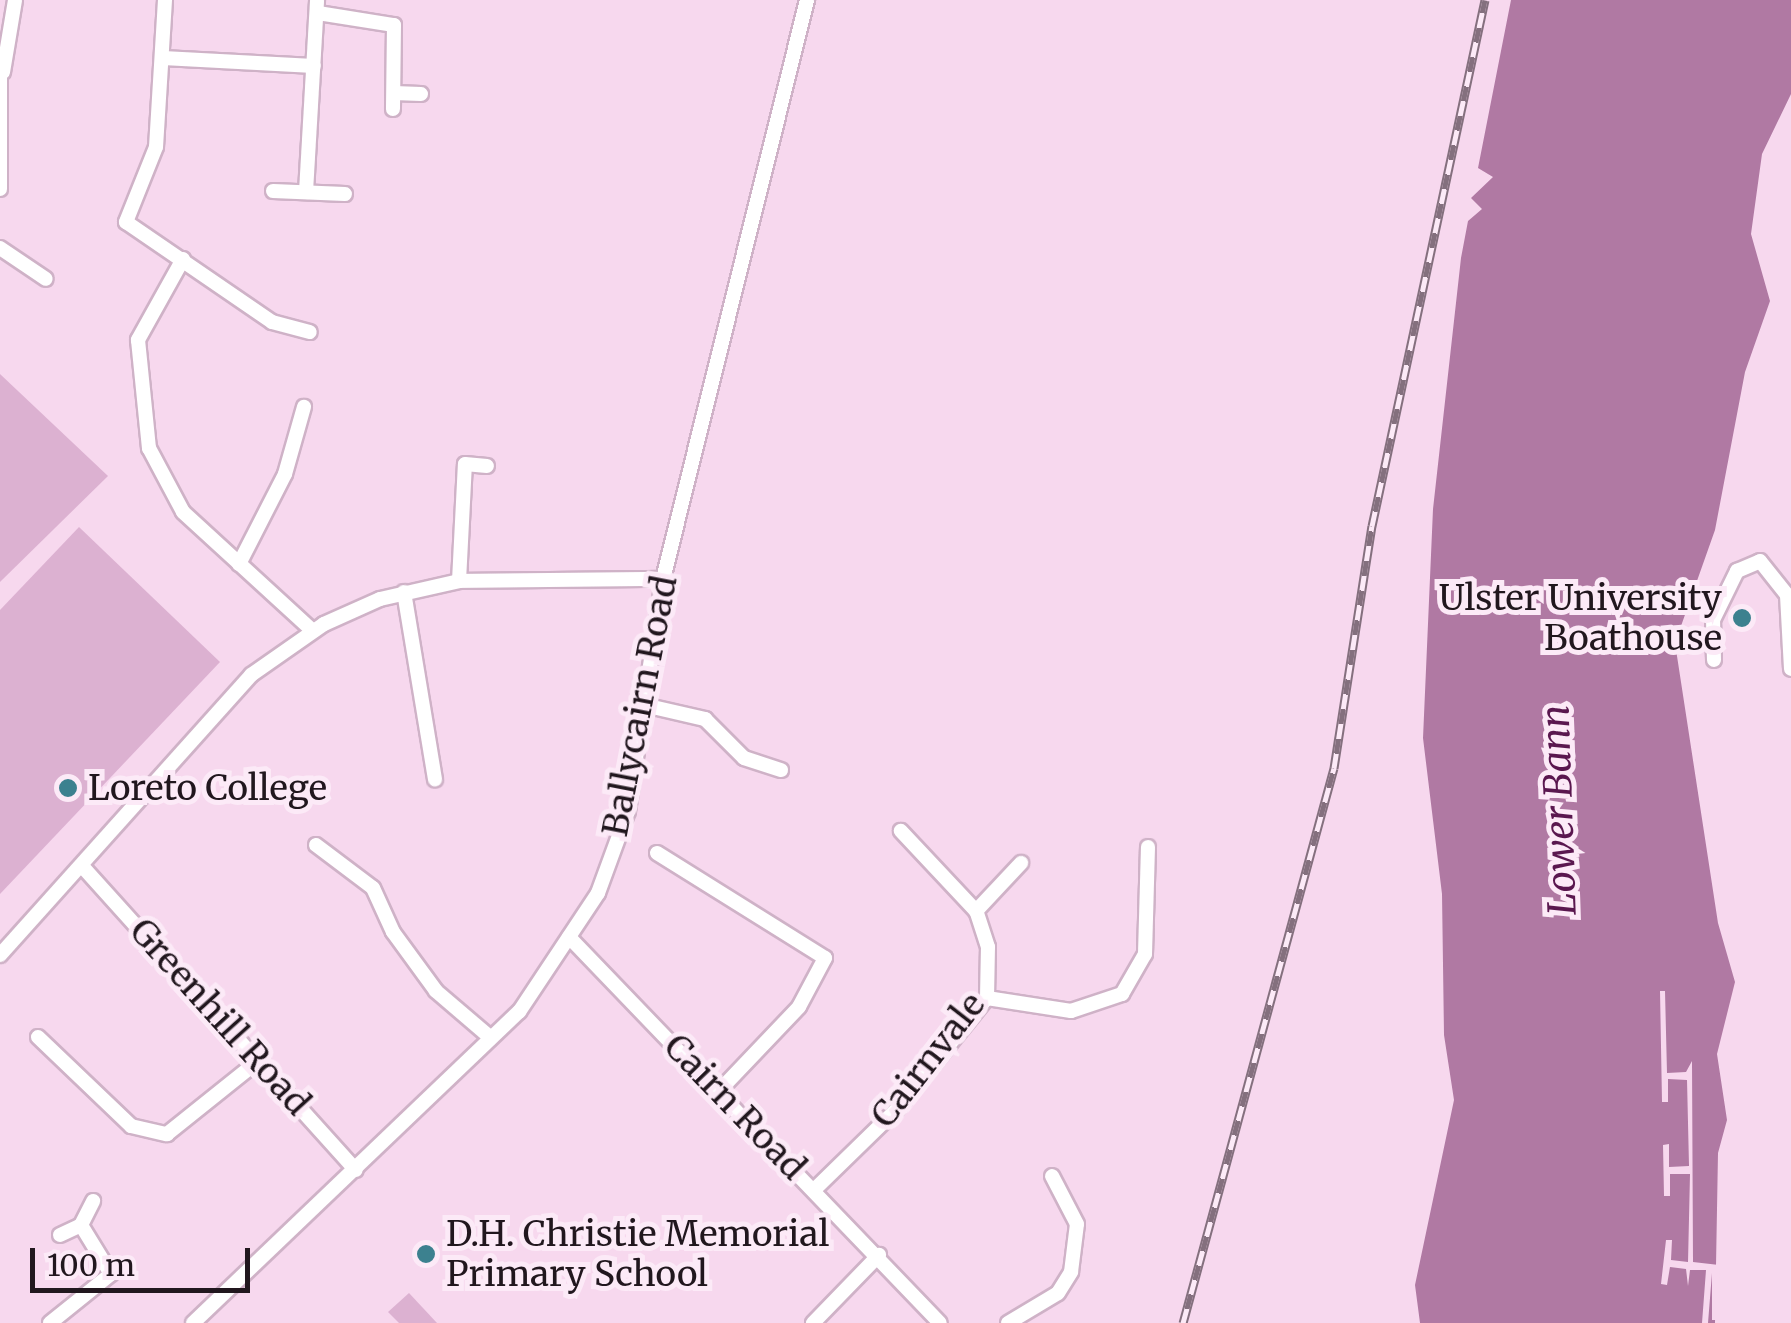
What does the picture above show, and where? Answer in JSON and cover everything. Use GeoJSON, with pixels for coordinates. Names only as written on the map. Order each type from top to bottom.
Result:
{"type":"FeatureCollection","features":[{"type":"Feature","properties":{"kind":"street"},"geometry":{"type":"LineString","coordinates":[[0,190],[1,72],[15,0]]}},
{"type":"Feature","properties":{"kind":"street"},"geometry":{"type":"LineString","coordinates":[[165,0],[156,147],[126,222],[272,322],[310,332]]}},
{"type":"Feature","properties":{"kind":"street","name":"Ballycairn Road"},"geometry":{"type":"LineString","coordinates":[[193,1323],[518,1012],[598,893],[628,811],[663,579],[808,0]]}},
{"type":"Feature","properties":{"kind":"street"},"geometry":{"type":"LineString","coordinates":[[306,192],[318,7],[394,25],[393,109]]}},
{"type":"Feature","properties":{"kind":"street"},"geometry":{"type":"LineString","coordinates":[[163,58],[314,66]]}},
{"type":"Feature","properties":{"kind":"street"},"geometry":{"type":"LineString","coordinates":[[394,92],[421,94]]}},
{"type":"Feature","properties":{"kind":"street"},"geometry":{"type":"LineString","coordinates":[[273,191],[345,194]]}},
{"type":"Feature","properties":{"kind":"street"},"geometry":{"type":"LineString","coordinates":[[0,248],[46,279]]}},
{"type":"Feature","properties":{"kind":"street"},"geometry":{"type":"LineString","coordinates":[[183,259],[138,340],[148,448],[183,512],[312,631]]}},
{"type":"Feature","properties":{"kind":"street"},"geometry":{"type":"LineString","coordinates":[[239,564],[274,500],[304,407]]}},
{"type":"Feature","properties":{"kind":"street"},"geometry":{"type":"LineString","coordinates":[[459,580],[465,464],[486,466]]}},
{"type":"Feature","properties":{"kind":"street"},"geometry":{"type":"LineString","coordinates":[[1714,660],[1713,620],[1737,570],[1760,561],[1787,595],[1791,669]]}},
{"type":"Feature","properties":{"kind":"street"},"geometry":{"type":"LineString","coordinates":[[0,955],[251,675],[312,631],[404,592],[459,580],[663,579]]}},
{"type":"Feature","properties":{"kind":"street"},"geometry":{"type":"LineString","coordinates":[[404,592],[435,780]]}},
{"type":"Feature","properties":{"kind":"street"},"geometry":{"type":"LineString","coordinates":[[644,705],[705,719],[744,758],[781,770]]}},
{"type":"Feature","properties":{"kind":"street","name":"Cairnvale"},"geometry":{"type":"LineString","coordinates":[[815,1189],[897,1109],[987,998],[988,947],[976,910],[901,830]]}},
{"type":"Feature","properties":{"kind":"street"},"geometry":{"type":"LineString","coordinates":[[316,846],[373,888],[393,932],[436,991],[491,1038]]}},
{"type":"Feature","properties":{"kind":"street"},"geometry":{"type":"LineString","coordinates":[[987,998],[1071,1011],[1122,994],[1145,954],[1148,847]]}},
{"type":"Feature","properties":{"kind":"street"},"geometry":{"type":"LineString","coordinates":[[657,853],[826,958],[799,1007],[719,1091]]}},
{"type":"Feature","properties":{"kind":"street"},"geometry":{"type":"LineString","coordinates":[[976,910],[1022,862]]}},
{"type":"Feature","properties":{"kind":"street","name":"Greenhill Road"},"geometry":{"type":"LineString","coordinates":[[82,866],[262,1058],[356,1170]]}},
{"type":"Feature","properties":{"kind":"street","name":"Cairn Road"},"geometry":{"type":"LineString","coordinates":[[569,936],[879,1255],[940,1323]]}},
{"type":"Feature","properties":{"kind":"street"},"geometry":{"type":"LineString","coordinates":[[38,1037],[131,1126],[166,1134],[262,1058]]}},
{"type":"Feature","properties":{"kind":"street"},"geometry":{"type":"LineString","coordinates":[[1008,1323],[1058,1292],[1071,1272],[1077,1224],[1052,1176]]}},
{"type":"Feature","properties":{"kind":"street"},"geometry":{"type":"LineString","coordinates":[[60,1235],[81,1225],[93,1201]]}},
{"type":"Feature","properties":{"kind":"street"},"geometry":{"type":"LineString","coordinates":[[50,1323],[111,1274],[81,1225]]}},
{"type":"Feature","properties":{"kind":"street"},"geometry":{"type":"LineString","coordinates":[[813,1323],[879,1255]]}},
{"type":"Feature","properties":{"kind":"shaded area"},"geometry":{"type":"Polygon","coordinates":[[[0,374],[108,476],[0,582],[0,374]]]}},
{"type":"Feature","properties":{"kind":"shaded area"},"geometry":{"type":"Polygon","coordinates":[[[79,527],[220,662],[0,894],[0,610],[79,527]]]}},
{"type":"Feature","properties":{"kind":"shaded area"},"geometry":{"type":"Polygon","coordinates":[[[409,1293],[437,1323],[399,1323],[388,1312],[409,1293]]]}},
{"type":"Feature","properties":{"kind":"water","name":"Lower Bann"},"geometry":{"type":"Polygon","coordinates":[[[1511,0],[1791,0],[1791,94],[1762,154],[1751,234],[1770,301],[1745,372],[1715,530],[1675,643],[1718,923],[1735,982],[1717,1054],[1727,1120],[1718,1153],[1715,1323],[1420,1323],[1415,1285],[1454,1100],[1444,1035],[1442,894],[1423,738],[1433,509],[1461,258],[1468,221],[1482,209],[1471,198],[1493,177],[1478,168],[1511,0]]]}},
{"type":"Feature","properties":{"kind":"pier"},"geometry":{"type":"Polygon","coordinates":[[[1660,991],[1665,991],[1667,1073],[1686,1072],[1692,1061],[1693,1262],[1719,1265],[1720,1320],[1712,1320],[1712,1273],[1708,1323],[1702,1323],[1706,1270],[1690,1270],[1688,1286],[1686,1269],[1670,1267],[1667,1285],[1661,1284],[1666,1240],[1672,1240],[1671,1260],[1688,1262],[1690,1174],[1670,1174],[1670,1196],[1664,1196],[1663,1145],[1669,1144],[1669,1167],[1689,1166],[1687,1080],[1668,1079],[1668,1102],[1662,1102],[1660,991]]]}},
{"type":"Feature","properties":{"kind":"railway"},"geometry":{"type":"LineString","coordinates":[[1183,1323],[1334,768],[1372,526],[1485,0]]}},
{"type":"Feature","properties":{"kind":"place","name":"Ulster University Boathouse"},"geometry":{"type":"Point","coordinates":[1742,618]}},
{"type":"Feature","properties":{"kind":"place","name":"Loreto College"},"geometry":{"type":"Point","coordinates":[68,788]}},
{"type":"Feature","properties":{"kind":"place","name":"D.H. Christie Memorial Primary School"},"geometry":{"type":"Point","coordinates":[426,1254]}}]}
